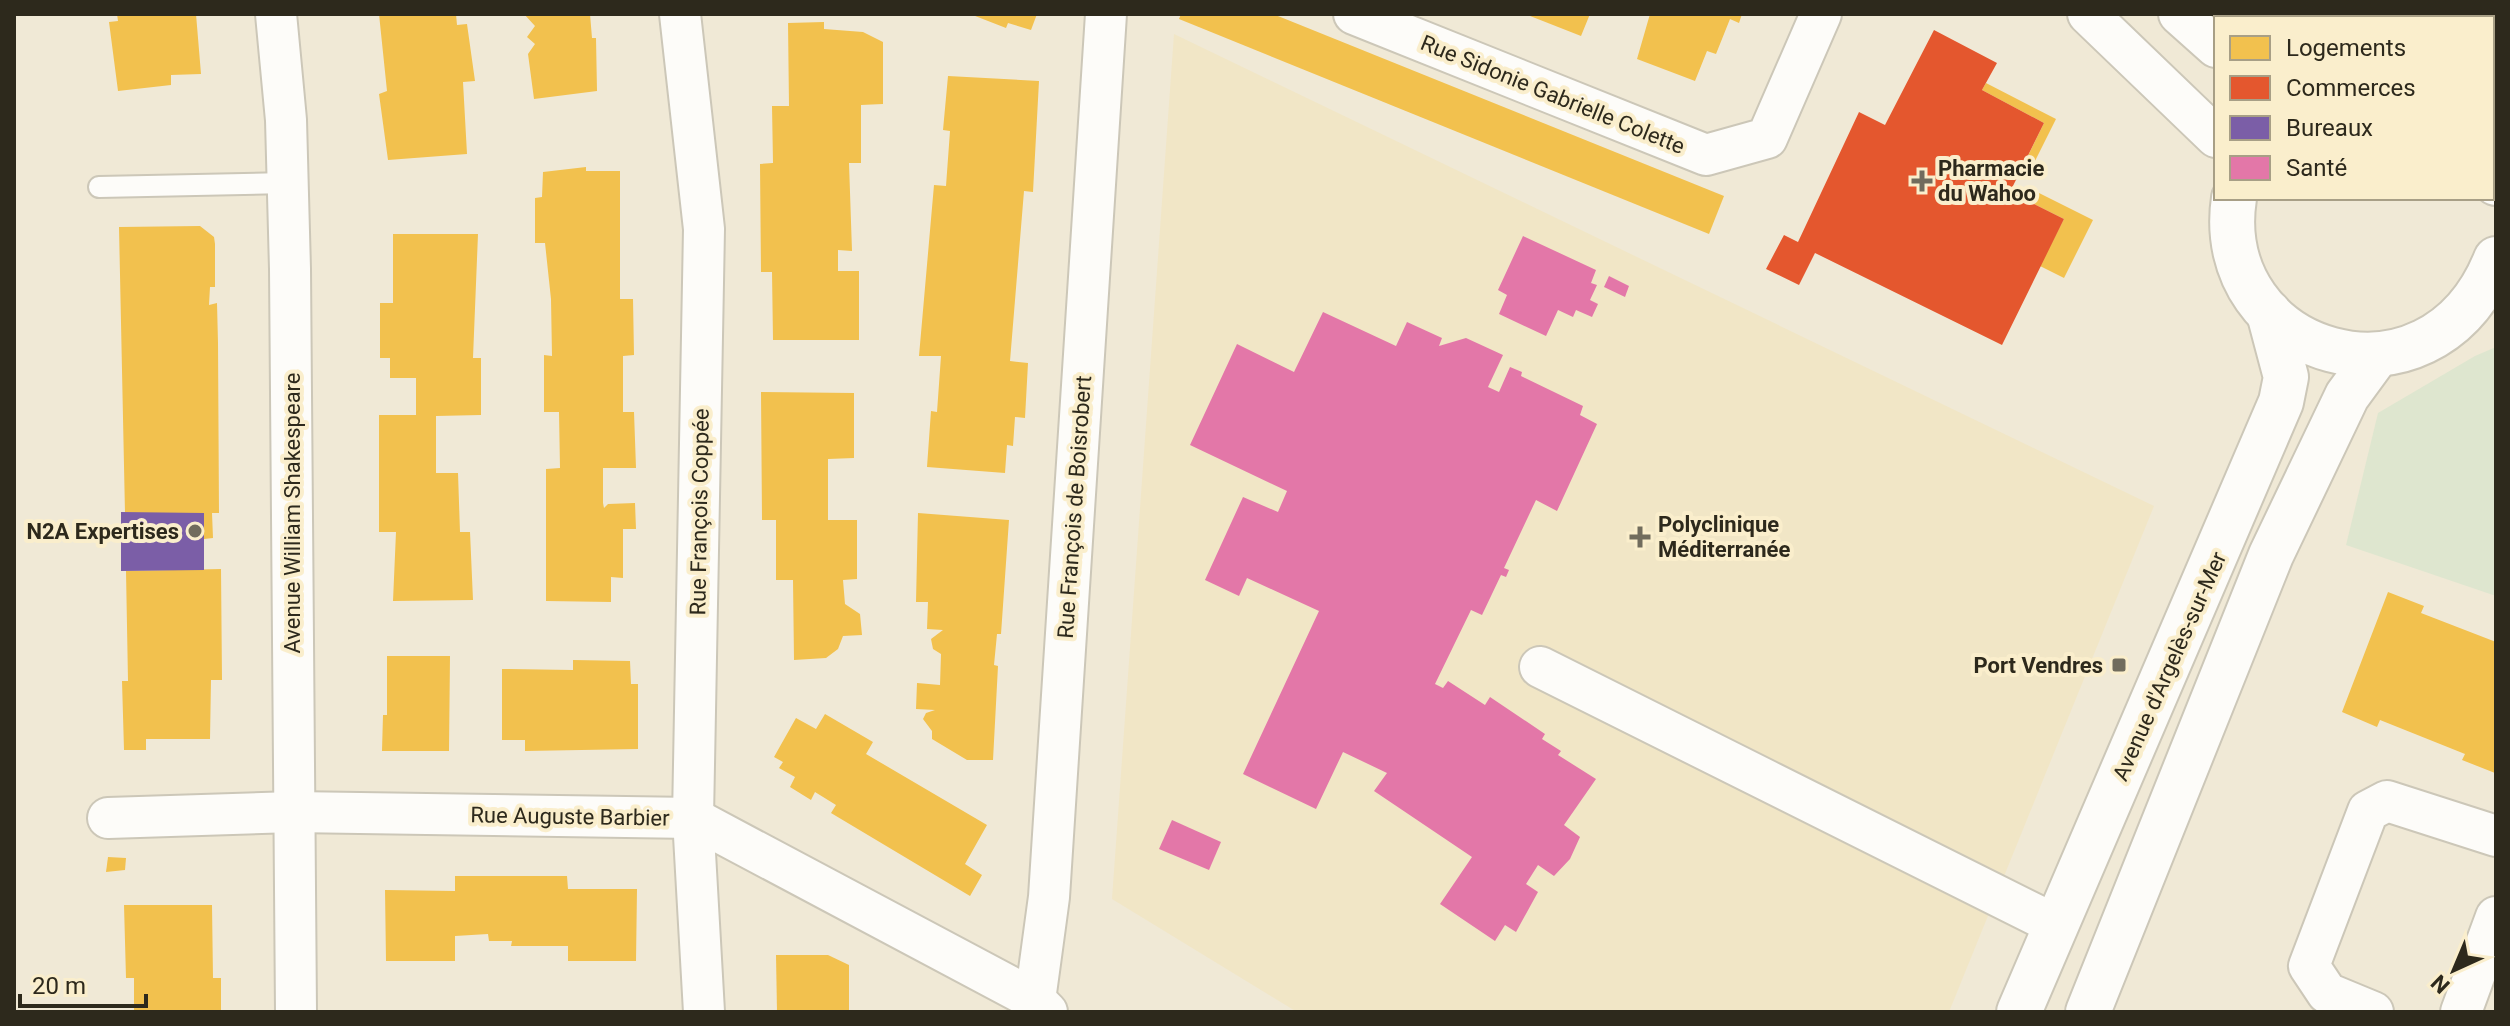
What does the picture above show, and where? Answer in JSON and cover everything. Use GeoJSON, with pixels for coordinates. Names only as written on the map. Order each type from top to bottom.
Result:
{"type":"FeatureCollection","features":[{"type":"Feature","properties":{"kind":"main road"},"geometry":{"type":"LineString","coordinates":[[2234,200],[2233,239],[2244,276],[2269,313],[2300,338],[2337,352],[2377,355],[2410,349],[2481,311],[2485,287],[2496,259]]}},
{"type":"Feature","properties":{"kind":"main road","name":"Avenue d'Argelès-sur-Mer"},"geometry":{"type":"LineString","coordinates":[[2019,1012],[2054,924],[2228,533],[2281,402],[2286,377],[2269,313]]}},
{"type":"Feature","properties":{"kind":"main road"},"geometry":{"type":"LineString","coordinates":[[2088,1012],[2271,555],[2340,409],[2377,355]]}},
{"type":"Feature","properties":{"kind":"street","name":"Avenue William Shakespeare"},"geometry":{"type":"LineString","coordinates":[[276,14],[287,183],[296,1012]]}},
{"type":"Feature","properties":{"kind":"street","name":"Rue François Coppée"},"geometry":{"type":"LineString","coordinates":[[680,14],[704,229],[693,818],[704,1012]]}},
{"type":"Feature","properties":{"kind":"street","name":"Rue François de Boisrobert"},"geometry":{"type":"LineString","coordinates":[[1041,1006],[1106,14]]}},
{"type":"Feature","properties":{"kind":"street","name":"Rue Sidonie Gabrielle Colette"},"geometry":{"type":"LineString","coordinates":[[1354,14],[1706,155],[1767,138],[1821,14]]}},
{"type":"Feature","properties":{"kind":"street"},"geometry":{"type":"LineString","coordinates":[[2088,14],[2214,135]]}},
{"type":"Feature","properties":{"kind":"street"},"geometry":{"type":"LineString","coordinates":[[2179,14],[2214,45]]}},
{"type":"Feature","properties":{"kind":"street"},"geometry":{"type":"LineString","coordinates":[[1540,667],[2054,924]]}},
{"type":"Feature","properties":{"kind":"street"},"geometry":{"type":"LineString","coordinates":[[2373,1012],[2327,993],[2309,966],[2368,811],[2387,801],[2496,836]]}},
{"type":"Feature","properties":{"kind":"street","name":"Rue Auguste Barbier"},"geometry":{"type":"LineString","coordinates":[[108,818],[293,812],[693,818],[1041,1006]]}},
{"type":"Feature","properties":{"kind":"street"},"geometry":{"type":"LineString","coordinates":[[2461,1012],[2496,917]]}},
{"type":"Feature","properties":{"kind":"lane"},"geometry":{"type":"LineString","coordinates":[[99,187],[287,183]]}},
{"type":"Feature","properties":{"kind":"shaded area","name":"Polyclinique Méditerranée"},"geometry":{"type":"Polygon","coordinates":[[[1174,34],[2154,506],[1949,1012],[1297,1012],[1112,899],[1174,34]]]}},
{"type":"Feature","properties":{"kind":"green space"},"geometry":{"type":"Polygon","coordinates":[[[2496,347],[2496,596],[2346,545],[2378,413],[2496,347]]]}},
{"type":"Feature","properties":{"kind":"building: Logements"},"geometry":{"type":"Polygon","coordinates":[[[117,14],[196,14],[201,74],[171,75],[171,85],[118,91],[109,22],[118,21],[117,14]]]}},
{"type":"Feature","properties":{"kind":"building: Logements"},"geometry":{"type":"Polygon","coordinates":[[[379,14],[456,14],[457,25],[467,24],[475,81],[463,82],[467,154],[388,160],[379,94],[387,91],[379,14]]]}},
{"type":"Feature","properties":{"kind":"building: Logements"},"geometry":{"type":"Polygon","coordinates":[[[524,14],[590,14],[592,38],[596,38],[597,91],[534,99],[528,54],[535,44],[527,37],[535,26],[524,14]]]}},
{"type":"Feature","properties":{"kind":"building: Logements"},"geometry":{"type":"Polygon","coordinates":[[[970,14],[1037,14],[1031,30],[1008,23],[1006,28],[970,14]]]}},
{"type":"Feature","properties":{"kind":"building: Logements"},"geometry":{"type":"Polygon","coordinates":[[[1181,14],[1273,14],[1724,196],[1709,234],[1179,19],[1181,14]]]}},
{"type":"Feature","properties":{"kind":"building: Logements"},"geometry":{"type":"Polygon","coordinates":[[[1525,14],[1590,14],[1581,36],[1525,14]]]}},
{"type":"Feature","properties":{"kind":"building: Logements"},"geometry":{"type":"Polygon","coordinates":[[[1650,14],[1742,14],[1739,23],[1730,19],[1716,54],[1707,51],[1695,81],[1637,59],[1650,14]]]}},
{"type":"Feature","properties":{"kind":"building: Logements"},"geometry":{"type":"Polygon","coordinates":[[[824,22],[824,29],[863,32],[883,42],[883,104],[861,105],[861,163],[849,163],[852,251],[838,250],[838,271],[859,271],[859,340],[773,340],[772,272],[761,272],[760,164],[773,163],[772,106],[789,106],[788,23],[824,22]]]}},
{"type":"Feature","properties":{"kind":"building: Logements"},"geometry":{"type":"Polygon","coordinates":[[[948,76],[1039,81],[1033,192],[1024,191],[1010,361],[1028,363],[1025,418],[1015,417],[1013,446],[1007,445],[1005,473],[927,467],[931,411],[937,412],[941,356],[919,356],[934,185],[946,186],[950,131],[943,130],[948,76]]]}},
{"type":"Feature","properties":{"kind":"building: Logements"},"geometry":{"type":"Polygon","coordinates":[[[1986,83],[2056,119],[2028,175],[2021,170],[2044,123],[1982,90],[1986,83]]]}},
{"type":"Feature","properties":{"kind":"building: Logements"},"geometry":{"type":"Polygon","coordinates":[[[586,167],[586,171],[620,171],[620,299],[633,299],[634,355],[623,356],[623,412],[634,412],[636,468],[603,468],[603,503],[604,508],[608,504],[635,503],[636,529],[623,529],[623,578],[611,577],[611,602],[546,601],[546,469],[560,468],[559,412],[544,412],[544,355],[552,356],[551,299],[545,243],[535,243],[535,198],[542,197],[543,172],[586,167]]]}},
{"type":"Feature","properties":{"kind":"building: Logements"},"geometry":{"type":"Polygon","coordinates":[[[2033,190],[2093,220],[2064,278],[2040,266],[2064,219],[2028,201],[2033,190]]]}},
{"type":"Feature","properties":{"kind":"building: Logements"},"geometry":{"type":"Polygon","coordinates":[[[200,226],[214,237],[215,287],[210,287],[209,305],[217,303],[218,343],[219,513],[212,513],[213,538],[204,539],[204,513],[125,513],[119,227],[200,226]]]}},
{"type":"Feature","properties":{"kind":"building: Logements"},"geometry":{"type":"Polygon","coordinates":[[[393,234],[478,234],[473,358],[481,358],[481,415],[436,416],[436,473],[458,473],[460,532],[470,532],[473,600],[393,601],[396,532],[379,532],[379,415],[416,415],[416,378],[390,378],[390,358],[380,358],[380,303],[393,303],[393,234]]]}},
{"type":"Feature","properties":{"kind":"building: Logements"},"geometry":{"type":"Polygon","coordinates":[[[761,392],[854,393],[854,458],[828,459],[828,520],[857,520],[857,579],[843,580],[845,604],[860,614],[862,635],[843,636],[838,649],[826,658],[794,660],[793,580],[776,580],[776,520],[762,520],[761,392]]]}},
{"type":"Feature","properties":{"kind":"building: Logements"},"geometry":{"type":"Polygon","coordinates":[[[918,513],[1009,520],[1001,634],[997,634],[994,665],[998,666],[993,760],[967,760],[932,739],[932,731],[923,719],[926,713],[935,710],[916,709],[917,683],[940,685],[941,654],[933,649],[931,639],[943,630],[927,629],[928,602],[916,602],[918,513]]]}},
{"type":"Feature","properties":{"kind":"building: Logements"},"geometry":{"type":"Polygon","coordinates":[[[221,569],[222,680],[211,680],[210,739],[146,739],[146,750],[124,750],[122,681],[128,681],[126,571],[221,569]]]}},
{"type":"Feature","properties":{"kind":"building: Logements"},"geometry":{"type":"Polygon","coordinates":[[[2388,592],[2424,606],[2421,613],[2496,642],[2495,773],[2462,760],[2465,754],[2380,720],[2377,727],[2342,712],[2388,592]]]}},
{"type":"Feature","properties":{"kind":"building: Logements"},"geometry":{"type":"Polygon","coordinates":[[[387,656],[450,656],[449,751],[382,751],[383,715],[387,715],[387,656]]]}},
{"type":"Feature","properties":{"kind":"building: Logements"},"geometry":{"type":"Polygon","coordinates":[[[573,660],[630,661],[631,684],[638,684],[638,749],[525,751],[525,740],[502,740],[502,669],[573,670],[573,660]]]}},
{"type":"Feature","properties":{"kind":"building: Logements"},"geometry":{"type":"Polygon","coordinates":[[[825,714],[873,742],[866,754],[987,825],[965,864],[982,875],[970,896],[831,813],[836,805],[815,792],[811,800],[790,787],[795,777],[779,768],[783,762],[774,757],[796,718],[816,729],[825,714]]]}},
{"type":"Feature","properties":{"kind":"building: Logements"},"geometry":{"type":"Polygon","coordinates":[[[108,857],[126,858],[125,870],[106,872],[108,857]]]}},
{"type":"Feature","properties":{"kind":"building: Logements"},"geometry":{"type":"Polygon","coordinates":[[[455,876],[567,876],[568,889],[637,889],[636,961],[568,961],[568,946],[511,946],[512,941],[489,941],[488,934],[455,936],[455,961],[386,961],[385,890],[455,891],[455,876]]]}},
{"type":"Feature","properties":{"kind":"building: Logements"},"geometry":{"type":"Polygon","coordinates":[[[124,905],[212,905],[213,978],[221,978],[221,1012],[134,1012],[134,978],[126,978],[124,905]]]}},
{"type":"Feature","properties":{"kind":"building: Logements"},"geometry":{"type":"Polygon","coordinates":[[[776,955],[828,955],[849,965],[849,1012],[777,1012],[776,955]]]}},
{"type":"Feature","properties":{"kind":"building: Commerces","name":"Pharmacie du Wahoo"},"geometry":{"type":"Polygon","coordinates":[[[1934,30],[1997,63],[1982,90],[2044,123],[2010,192],[2064,219],[2002,345],[1815,253],[1799,285],[1766,269],[1784,235],[1798,242],[1859,112],[1885,125],[1934,30]]]}},
{"type":"Feature","properties":{"kind":"building: Bureaux"},"geometry":{"type":"Polygon","coordinates":[[[121,512],[204,513],[204,570],[121,571],[121,512]]]}},
{"type":"Feature","properties":{"kind":"building: Santé"},"geometry":{"type":"Polygon","coordinates":[[[1523,236],[1596,270],[1591,283],[1597,285],[1590,300],[1598,304],[1592,317],[1576,310],[1573,317],[1558,310],[1546,336],[1499,314],[1507,295],[1498,290],[1523,236]]]}},
{"type":"Feature","properties":{"kind":"building: Santé"},"geometry":{"type":"Polygon","coordinates":[[[1609,276],[1629,286],[1625,297],[1604,287],[1609,276]]]}},
{"type":"Feature","properties":{"kind":"building: Santé"},"geometry":{"type":"Polygon","coordinates":[[[1323,312],[1396,346],[1407,322],[1442,338],[1439,346],[1466,338],[1503,355],[1488,387],[1499,392],[1510,367],[1522,372],[1521,376],[1583,406],[1580,415],[1597,424],[1557,511],[1536,500],[1504,568],[1509,570],[1506,577],[1501,575],[1482,615],[1471,610],[1435,684],[1443,688],[1448,681],[1485,705],[1490,697],[1545,734],[1542,739],[1561,751],[1558,755],[1596,779],[1564,825],[1580,837],[1570,859],[1554,876],[1538,865],[1526,884],[1538,892],[1516,932],[1505,925],[1495,941],[1440,904],[1472,857],[1374,791],[1387,773],[1343,752],[1316,809],[1243,774],[1319,611],[1247,578],[1239,596],[1205,580],[1243,497],[1278,512],[1287,491],[1190,445],[1237,344],[1294,372],[1323,312]]]}},
{"type":"Feature","properties":{"kind":"building: Santé"},"geometry":{"type":"Polygon","coordinates":[[[1172,820],[1221,842],[1209,870],[1159,849],[1172,820]]]}},
{"type":"Feature","properties":{"kind":"place","name":"Pharmacie du Wahoo"},"geometry":{"type":"Point","coordinates":[1922,181]}},
{"type":"Feature","properties":{"kind":"place","name":"N2A Expertises"},"geometry":{"type":"Point","coordinates":[195,531]}},
{"type":"Feature","properties":{"kind":"place","name":"Polyclinique Méditerranée"},"geometry":{"type":"Point","coordinates":[1640,537]}},
{"type":"Feature","properties":{"kind":"place","name":"Port Vendres"},"geometry":{"type":"Point","coordinates":[2119,665]}}]}
